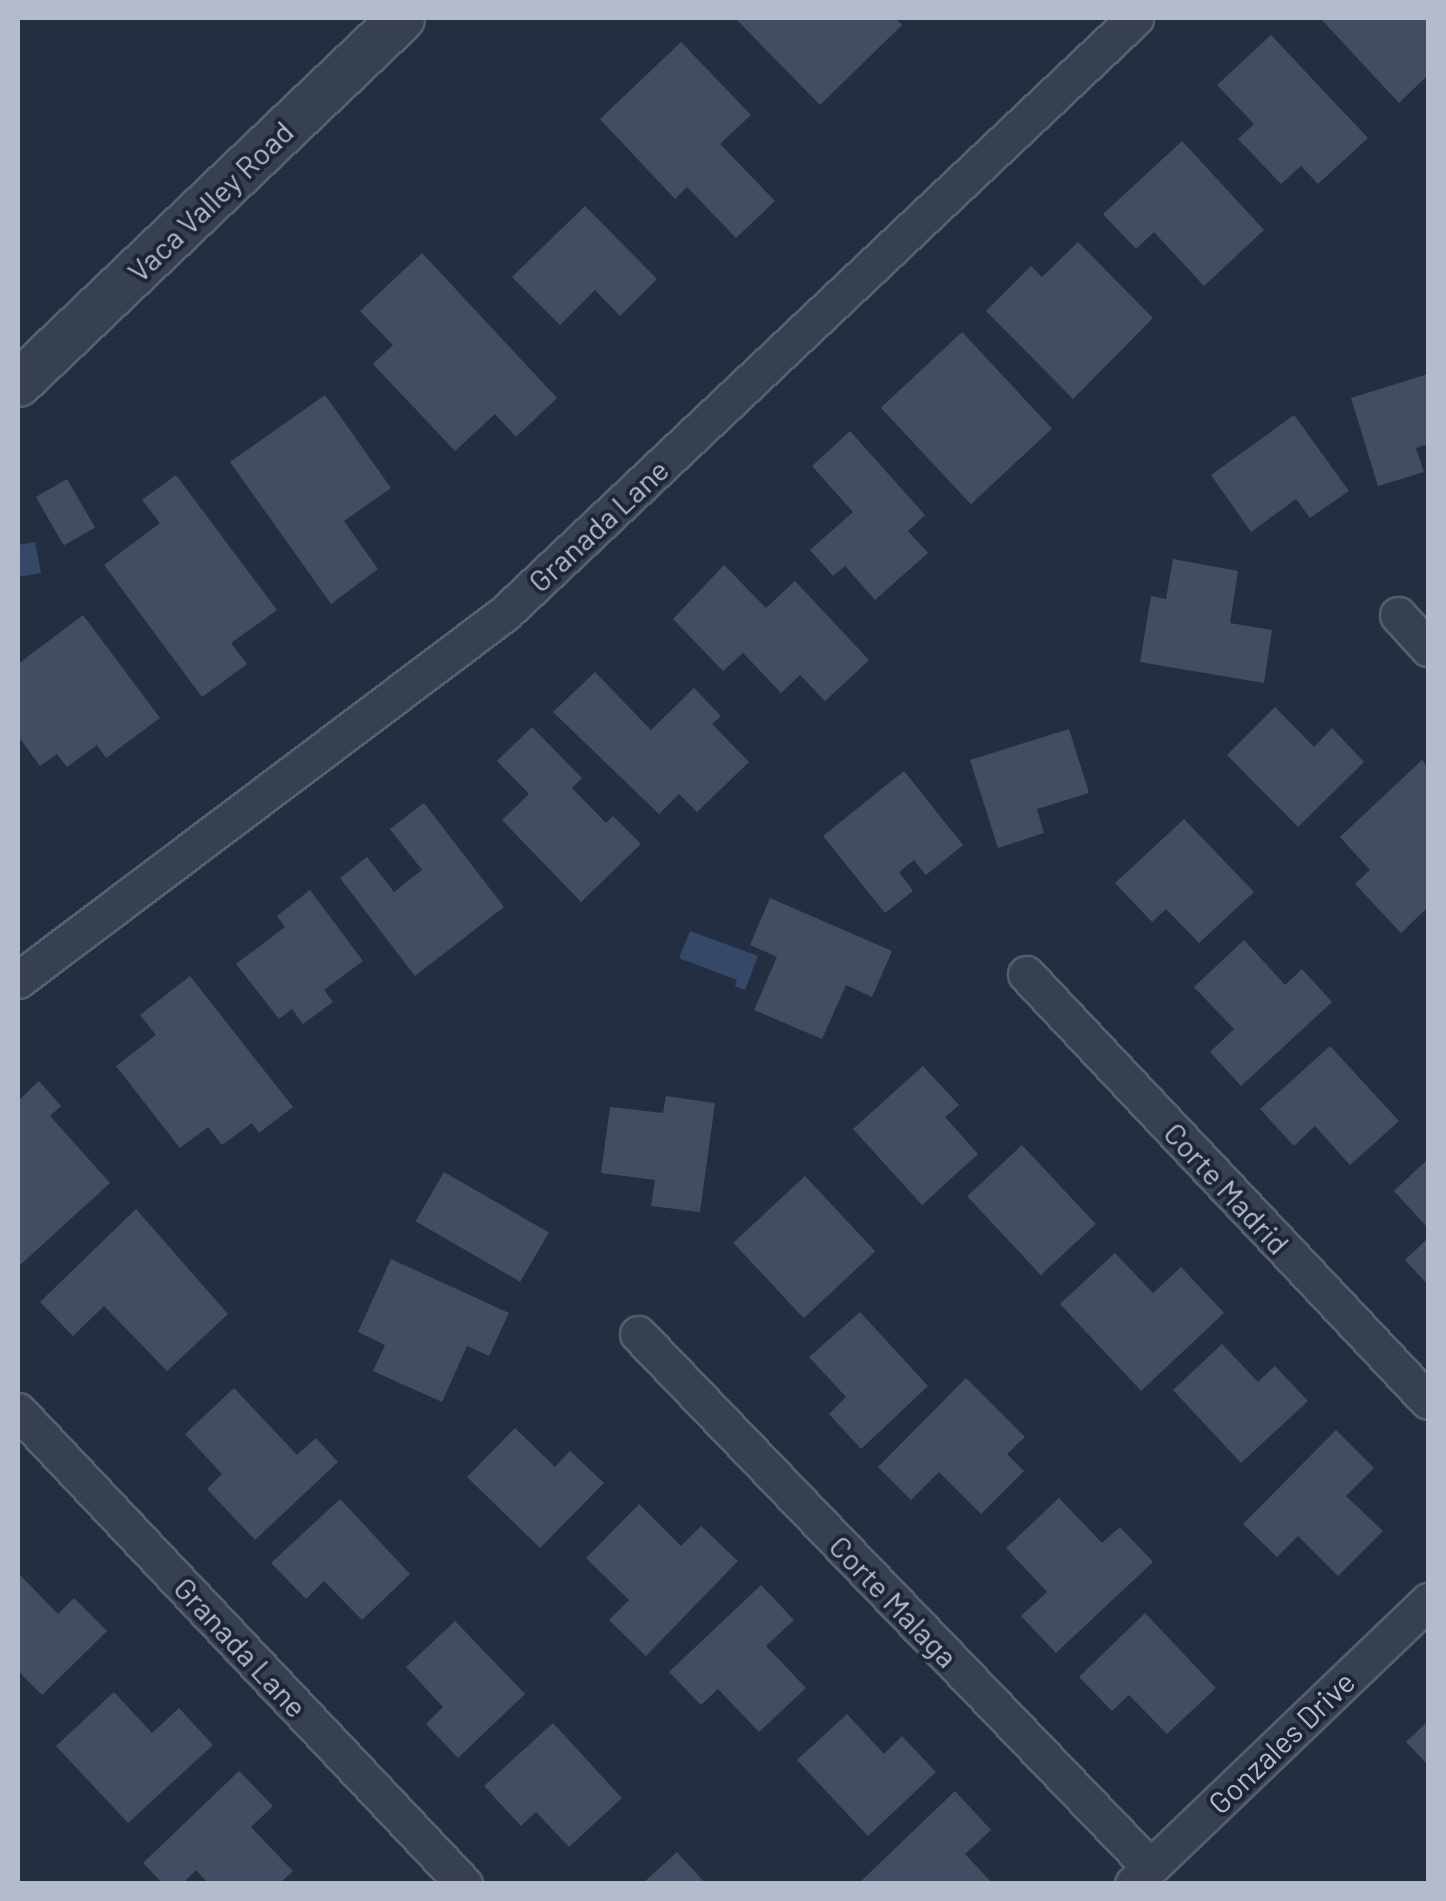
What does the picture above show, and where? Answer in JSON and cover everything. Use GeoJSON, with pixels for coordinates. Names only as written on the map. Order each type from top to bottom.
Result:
{"type":"FeatureCollection","features":[{"type":"Feature","properties":{"kind":"street","name":"Vaca Valley Road"},"geometry":{"type":"LineString","coordinates":[[18,383],[401,18]]}},
{"type":"Feature","properties":{"kind":"street","name":"Granada Lane"},"geometry":{"type":"LineString","coordinates":[[18,980],[506,613],[1135,18]]}},
{"type":"Feature","properties":{"kind":"street"},"geometry":{"type":"LineString","coordinates":[[1398,616],[1428,648]]}},
{"type":"Feature","properties":{"kind":"street","name":"Corte Madrid"},"geometry":{"type":"LineString","coordinates":[[1026,974],[1428,1401]]}},
{"type":"Feature","properties":{"kind":"street","name":"Corte Malaga"},"geometry":{"type":"LineString","coordinates":[[638,1334],[1142,1875]]}},
{"type":"Feature","properties":{"kind":"street","name":"Granada Lane"},"geometry":{"type":"LineString","coordinates":[[18,1411],[464,1884]]}},
{"type":"Feature","properties":{"kind":"street","name":"Gonzales Drive"},"geometry":{"type":"LineString","coordinates":[[1142,1875],[1428,1601]]}},
{"type":"Feature","properties":{"kind":"water"},"geometry":{"type":"Polygon","coordinates":[[[35,542],[41,573],[18,577],[18,545],[35,542]]]}},
{"type":"Feature","properties":{"kind":"water"},"geometry":{"type":"Polygon","coordinates":[[[690,931],[758,956],[745,990],[735,986],[737,980],[679,958],[690,931]]]}},
{"type":"Feature","properties":{"kind":"building"},"geometry":{"type":"Polygon","coordinates":[[[735,18],[895,18],[902,25],[820,105],[735,18]]]}},
{"type":"Feature","properties":{"kind":"building"},"geometry":{"type":"Polygon","coordinates":[[[1320,18],[1428,18],[1428,75],[1399,103],[1320,18]]]}},
{"type":"Feature","properties":{"kind":"building"},"geometry":{"type":"Polygon","coordinates":[[[1271,35],[1368,138],[1318,184],[1301,166],[1281,184],[1238,139],[1254,124],[1217,85],[1271,35]]]}},
{"type":"Feature","properties":{"kind":"building"},"geometry":{"type":"Polygon","coordinates":[[[681,42],[751,115],[720,144],[775,201],[736,238],[687,187],[675,199],[600,119],[681,42]]]}},
{"type":"Feature","properties":{"kind":"building"},"geometry":{"type":"Polygon","coordinates":[[[1182,141],[1264,230],[1204,286],[1154,232],[1136,249],[1103,214],[1182,141]]]}},
{"type":"Feature","properties":{"kind":"building"},"geometry":{"type":"Polygon","coordinates":[[[585,206],[657,279],[620,316],[595,290],[560,325],[512,277],[585,206]]]}},
{"type":"Feature","properties":{"kind":"building"},"geometry":{"type":"Polygon","coordinates":[[[1078,242],[1153,318],[1073,399],[986,311],[1031,266],[1042,277],[1078,242]]]}},
{"type":"Feature","properties":{"kind":"building"},"geometry":{"type":"Polygon","coordinates":[[[422,253],[557,398],[516,437],[495,414],[455,451],[373,364],[393,345],[360,311],[422,253]]]}},
{"type":"Feature","properties":{"kind":"building"},"geometry":{"type":"Polygon","coordinates":[[[962,332],[1052,429],[971,504],[881,408],[962,332]]]}},
{"type":"Feature","properties":{"kind":"building"},"geometry":{"type":"Polygon","coordinates":[[[1428,374],[1428,444],[1416,448],[1424,472],[1378,486],[1351,398],[1428,374]]]}},
{"type":"Feature","properties":{"kind":"building"},"geometry":{"type":"Polygon","coordinates":[[[325,395],[391,488],[344,521],[378,569],[331,604],[230,462],[325,395]]]}},
{"type":"Feature","properties":{"kind":"building"},"geometry":{"type":"Polygon","coordinates":[[[1294,415],[1349,491],[1310,518],[1296,499],[1251,532],[1211,475],[1294,415]]]}},
{"type":"Feature","properties":{"kind":"building"},"geometry":{"type":"Polygon","coordinates":[[[850,431],[925,515],[908,531],[928,553],[875,600],[845,566],[833,576],[810,550],[853,512],[812,466],[850,431]]]}},
{"type":"Feature","properties":{"kind":"building"},"geometry":{"type":"Polygon","coordinates":[[[176,475],[277,610],[231,643],[247,664],[202,697],[104,565],[160,523],[142,500],[176,475]]]}},
{"type":"Feature","properties":{"kind":"building"},"geometry":{"type":"Polygon","coordinates":[[[67,479],[95,527],[64,545],[36,497],[67,479]]]}},
{"type":"Feature","properties":{"kind":"building"},"geometry":{"type":"Polygon","coordinates":[[[1173,559],[1238,571],[1230,623],[1272,630],[1264,683],[1140,662],[1151,596],[1166,599],[1173,559]]]}},
{"type":"Feature","properties":{"kind":"building"},"geometry":{"type":"Polygon","coordinates":[[[724,565],[766,608],[795,581],[869,660],[825,701],[800,675],[781,693],[743,653],[723,671],[673,619],[724,565]]]}},
{"type":"Feature","properties":{"kind":"building"},"geometry":{"type":"Polygon","coordinates":[[[83,615],[160,718],[106,758],[97,745],[67,767],[57,754],[40,766],[18,736],[18,664],[83,615]]]}},
{"type":"Feature","properties":{"kind":"building"},"geometry":{"type":"Polygon","coordinates":[[[595,672],[651,730],[694,688],[721,716],[712,724],[749,762],[697,812],[679,794],[659,814],[553,712],[595,672]]]}},
{"type":"Feature","properties":{"kind":"building"},"geometry":{"type":"Polygon","coordinates":[[[1275,707],[1314,747],[1332,728],[1364,762],[1298,827],[1227,755],[1275,707]]]}},
{"type":"Feature","properties":{"kind":"building"},"geometry":{"type":"Polygon","coordinates":[[[532,727],[582,778],[572,788],[606,823],[613,816],[641,844],[581,902],[502,820],[529,794],[497,761],[532,727]]]}},
{"type":"Feature","properties":{"kind":"building"},"geometry":{"type":"Polygon","coordinates":[[[1069,729],[1089,793],[1037,809],[1044,833],[998,848],[970,760],[1069,729]]]}},
{"type":"Feature","properties":{"kind":"building"},"geometry":{"type":"Polygon","coordinates":[[[1422,760],[1428,767],[1428,907],[1401,933],[1355,884],[1370,870],[1340,837],[1422,760]]]}},
{"type":"Feature","properties":{"kind":"building"},"geometry":{"type":"Polygon","coordinates":[[[904,771],[963,845],[926,875],[914,860],[899,872],[913,891],[885,913],[823,836],[904,771]]]}},
{"type":"Feature","properties":{"kind":"building"},"geometry":{"type":"Polygon","coordinates":[[[424,803],[504,907],[415,976],[340,878],[367,857],[394,892],[422,870],[390,829],[424,803]]]}},
{"type":"Feature","properties":{"kind":"building"},"geometry":{"type":"Polygon","coordinates":[[[1184,819],[1254,892],[1199,943],[1166,909],[1152,922],[1115,883],[1184,819]]]}},
{"type":"Feature","properties":{"kind":"building"},"geometry":{"type":"Polygon","coordinates":[[[310,890],[363,961],[324,990],[333,1002],[303,1024],[292,1009],[279,1019],[236,964],[285,927],[277,916],[310,890]]]}},
{"type":"Feature","properties":{"kind":"building"},"geometry":{"type":"Polygon","coordinates":[[[770,898],[892,951],[872,997],[846,985],[822,1039],[754,1010],[777,957],[750,945],[770,898]]]}},
{"type":"Feature","properties":{"kind":"building"},"geometry":{"type":"Polygon","coordinates":[[[1244,940],[1285,985],[1302,969],[1332,1002],[1241,1086],[1210,1052],[1234,1029],[1194,987],[1244,940]]]}},
{"type":"Feature","properties":{"kind":"building"},"geometry":{"type":"Polygon","coordinates":[[[190,976],[293,1107],[259,1133],[252,1123],[222,1145],[208,1127],[180,1148],[116,1066],[156,1035],[140,1015],[190,976]]]}},
{"type":"Feature","properties":{"kind":"building"},"geometry":{"type":"Polygon","coordinates":[[[1330,1046],[1399,1121],[1350,1165],[1315,1126],[1294,1146],[1260,1109],[1330,1046]]]}},
{"type":"Feature","properties":{"kind":"building"},"geometry":{"type":"Polygon","coordinates":[[[923,1066],[959,1105],[945,1117],[978,1154],[922,1205],[853,1129],[923,1066]]]}},
{"type":"Feature","properties":{"kind":"building"},"geometry":{"type":"Polygon","coordinates":[[[39,1081],[61,1106],[50,1116],[110,1183],[18,1267],[18,1101],[39,1081]]]}},
{"type":"Feature","properties":{"kind":"building"},"geometry":{"type":"Polygon","coordinates":[[[666,1096],[715,1103],[700,1212],[651,1206],[655,1180],[601,1173],[610,1107],[663,1113],[666,1096]]]}},
{"type":"Feature","properties":{"kind":"building"},"geometry":{"type":"Polygon","coordinates":[[[1022,1145],[1096,1224],[1041,1275],[967,1196],[1022,1145]]]}},
{"type":"Feature","properties":{"kind":"building"},"geometry":{"type":"Polygon","coordinates":[[[1428,1159],[1428,1228],[1394,1191],[1428,1159]]]}},
{"type":"Feature","properties":{"kind":"building"},"geometry":{"type":"Polygon","coordinates":[[[444,1172],[549,1232],[520,1282],[416,1221],[444,1172]]]}},
{"type":"Feature","properties":{"kind":"building"},"geometry":{"type":"Polygon","coordinates":[[[805,1176],[875,1251],[804,1318],[733,1243],[805,1176]]]}},
{"type":"Feature","properties":{"kind":"building"},"geometry":{"type":"Polygon","coordinates":[[[136,1209],[228,1314],[167,1371],[104,1306],[73,1336],[40,1302],[136,1209]]]}},
{"type":"Feature","properties":{"kind":"building"},"geometry":{"type":"Polygon","coordinates":[[[1428,1238],[1428,1285],[1405,1260],[1428,1238]]]}},
{"type":"Feature","properties":{"kind":"building"},"geometry":{"type":"Polygon","coordinates":[[[1115,1253],[1153,1293],[1181,1267],[1224,1313],[1141,1391],[1060,1304],[1115,1253]]]}},
{"type":"Feature","properties":{"kind":"building"},"geometry":{"type":"Polygon","coordinates":[[[391,1259],[509,1313],[489,1356],[467,1346],[442,1402],[373,1371],[385,1345],[358,1332],[391,1259]]]}},
{"type":"Feature","properties":{"kind":"building"},"geometry":{"type":"Polygon","coordinates":[[[860,1312],[928,1386],[861,1449],[829,1414],[846,1397],[809,1357],[860,1312]]]}},
{"type":"Feature","properties":{"kind":"building"},"geometry":{"type":"Polygon","coordinates":[[[1222,1344],[1258,1382],[1275,1366],[1308,1401],[1241,1463],[1173,1390],[1222,1344]]]}},
{"type":"Feature","properties":{"kind":"building"},"geometry":{"type":"Polygon","coordinates":[[[966,1378],[1025,1437],[1007,1454],[1024,1471],[981,1514],[939,1472],[911,1500],[878,1467],[966,1378]]]}},
{"type":"Feature","properties":{"kind":"building"},"geometry":{"type":"Polygon","coordinates":[[[234,1388],[297,1455],[316,1438],[338,1462],[255,1540],[207,1489],[222,1474],[185,1434],[234,1388]]]}},
{"type":"Feature","properties":{"kind":"building"},"geometry":{"type":"Polygon","coordinates":[[[515,1428],[555,1467],[570,1451],[604,1483],[540,1548],[467,1477],[515,1428]]]}},
{"type":"Feature","properties":{"kind":"building"},"geometry":{"type":"Polygon","coordinates":[[[1336,1430],[1374,1468],[1346,1496],[1383,1531],[1338,1576],[1298,1536],[1277,1557],[1243,1524],[1336,1430]]]}},
{"type":"Feature","properties":{"kind":"building"},"geometry":{"type":"Polygon","coordinates":[[[1059,1498],[1102,1543],[1120,1527],[1153,1562],[1056,1653],[1021,1616],[1047,1592],[1006,1548],[1059,1498]]]}},
{"type":"Feature","properties":{"kind":"building"},"geometry":{"type":"Polygon","coordinates":[[[340,1499],[410,1574],[362,1620],[324,1581],[306,1599],[271,1563],[340,1499]]]}},
{"type":"Feature","properties":{"kind":"building"},"geometry":{"type":"Polygon","coordinates":[[[639,1504],[681,1546],[701,1526],[738,1561],[646,1656],[609,1620],[629,1600],[586,1558],[639,1504]]]}},
{"type":"Feature","properties":{"kind":"building"},"geometry":{"type":"Polygon","coordinates":[[[20,1575],[58,1614],[74,1598],[107,1631],[42,1695],[18,1671],[20,1575]]]}},
{"type":"Feature","properties":{"kind":"building"},"geometry":{"type":"Polygon","coordinates":[[[761,1585],[794,1620],[766,1646],[806,1688],[759,1732],[718,1689],[701,1705],[669,1672],[761,1585]]]}},
{"type":"Feature","properties":{"kind":"building"},"geometry":{"type":"Polygon","coordinates":[[[1145,1613],[1216,1688],[1167,1734],[1129,1695],[1112,1711],[1079,1677],[1145,1613]]]}},
{"type":"Feature","properties":{"kind":"building"},"geometry":{"type":"Polygon","coordinates":[[[455,1621],[525,1694],[458,1758],[426,1724],[443,1707],[406,1667],[455,1621]]]}},
{"type":"Feature","properties":{"kind":"building"},"geometry":{"type":"Polygon","coordinates":[[[114,1692],[152,1733],[179,1708],[213,1745],[128,1823],[56,1746],[114,1692]]]}},
{"type":"Feature","properties":{"kind":"building"},"geometry":{"type":"Polygon","coordinates":[[[847,1714],[884,1754],[902,1736],[936,1772],[868,1836],[797,1760],[847,1714]]]}},
{"type":"Feature","properties":{"kind":"building"},"geometry":{"type":"Polygon","coordinates":[[[1428,1721],[1428,1765],[1406,1742],[1428,1721]]]}},
{"type":"Feature","properties":{"kind":"building"},"geometry":{"type":"Polygon","coordinates":[[[553,1723],[622,1798],[569,1847],[536,1812],[521,1826],[484,1786],[553,1723]]]}},
{"type":"Feature","properties":{"kind":"building"},"geometry":{"type":"Polygon","coordinates":[[[239,1771],[273,1806],[251,1827],[293,1871],[279,1884],[209,1884],[196,1870],[182,1884],[163,1884],[143,1863],[239,1771]]]}},
{"type":"Feature","properties":{"kind":"building"},"geometry":{"type":"Polygon","coordinates":[[[955,1791],[991,1830],[965,1854],[993,1884],[858,1884],[955,1791]]]}},
{"type":"Feature","properties":{"kind":"building"},"geometry":{"type":"Polygon","coordinates":[[[677,1852],[706,1884],[642,1884],[677,1852]]]}}]}
